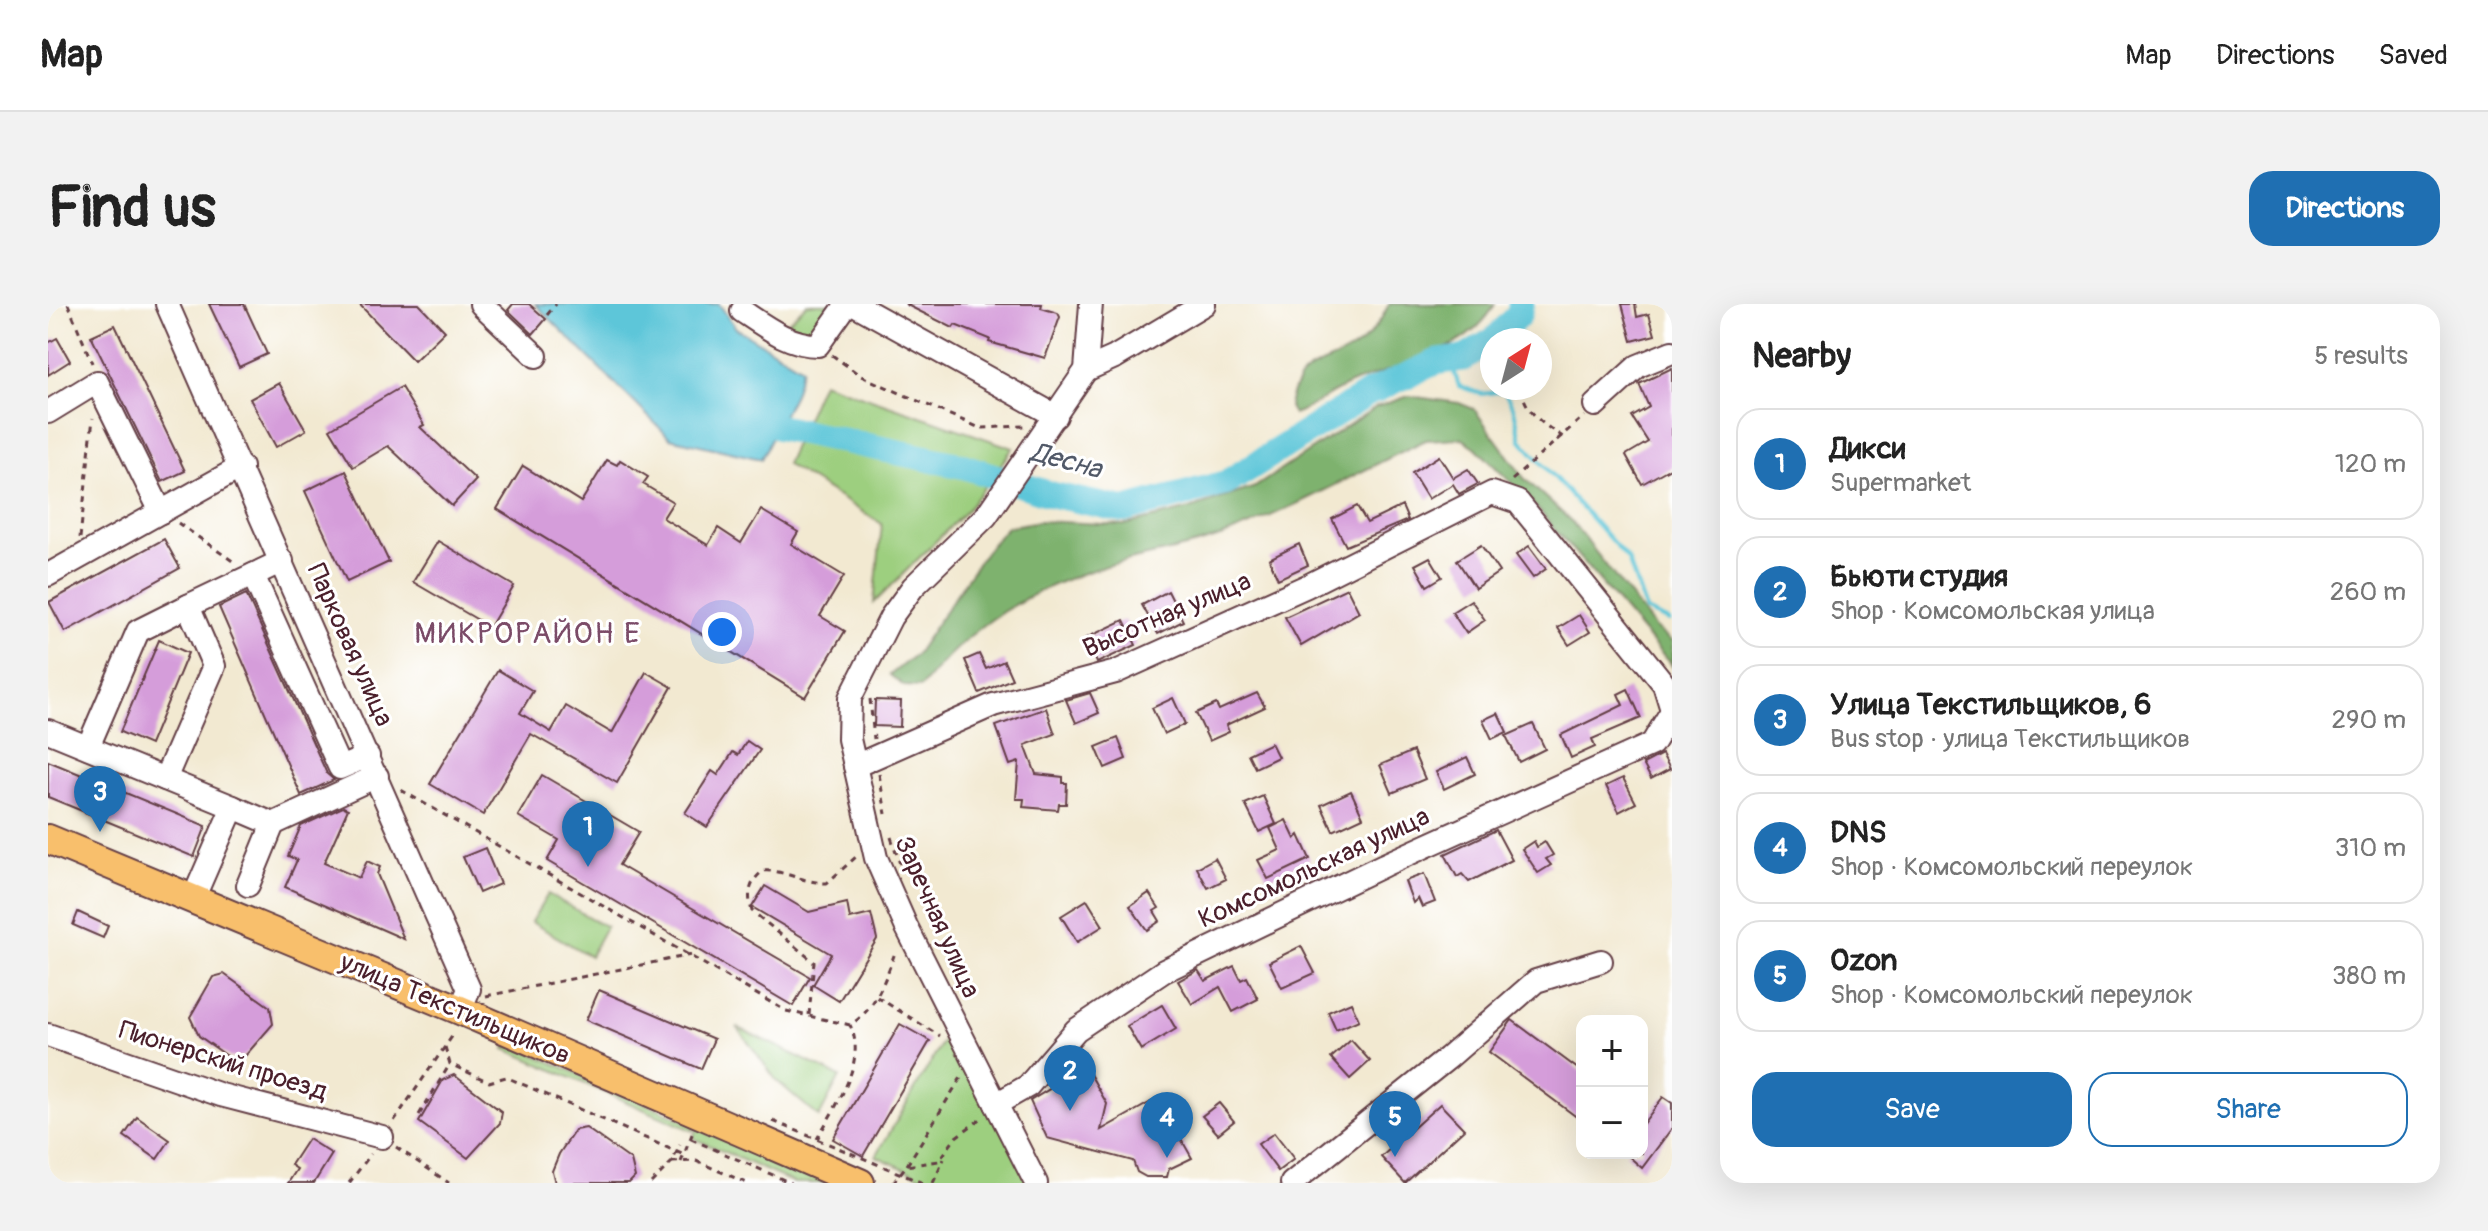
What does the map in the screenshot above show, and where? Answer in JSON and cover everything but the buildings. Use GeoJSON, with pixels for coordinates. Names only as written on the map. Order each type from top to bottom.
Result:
{"type":"FeatureCollection","features":[{"type":"Feature","properties":{"kind":"main road","name":"улица Текстильщиков"},"geometry":{"type":"LineString","coordinates":[[48,839],[466,1007],[696,1127],[860,1183]]}},
{"type":"Feature","properties":{"kind":"street","name":"Парковая улица"},"geometry":{"type":"LineString","coordinates":[[167,304],[372,766],[466,1007]]}},
{"type":"Feature","properties":{"kind":"street"},"geometry":{"type":"LineString","coordinates":[[481,304],[536,356]]}},
{"type":"Feature","properties":{"kind":"street"},"geometry":{"type":"LineString","coordinates":[[742,311],[775,333],[804,345],[818,345],[847,304]]}},
{"type":"Feature","properties":{"kind":"street"},"geometry":{"type":"LineString","coordinates":[[854,304],[1056,416]]}},
{"type":"Feature","properties":{"kind":"street","name":"Заречная улица"},"geometry":{"type":"LineString","coordinates":[[1036,1183],[906,926],[876,858],[849,739],[850,698],[867,659],[913,587],[986,516],[1086,370],[1091,304]]}},
{"type":"Feature","properties":{"kind":"street"},"geometry":{"type":"LineString","coordinates":[[1086,370],[1115,357],[1196,307]]}},
{"type":"Feature","properties":{"kind":"street"},"geometry":{"type":"LineString","coordinates":[[1595,405],[1638,366],[1672,352]]}},
{"type":"Feature","properties":{"kind":"street"},"geometry":{"type":"LineString","coordinates":[[48,412],[96,377],[161,512]]}},
{"type":"Feature","properties":{"kind":"street"},"geometry":{"type":"LineString","coordinates":[[48,575],[241,467]]}},
{"type":"Feature","properties":{"kind":"street","name":"Комсомольская улица"},"geometry":{"type":"LineString","coordinates":[[996,1104],[1028,1086],[1076,1030],[1164,971],[1384,865],[1652,744],[1672,711],[1664,684],[1518,502],[1492,493]]}},
{"type":"Feature","properties":{"kind":"street","name":"Высотная улица"},"geometry":{"type":"LineString","coordinates":[[855,766],[993,705],[1116,672],[1307,586],[1492,493]]}},
{"type":"Feature","properties":{"kind":"street"},"geometry":{"type":"LineString","coordinates":[[88,747],[138,631],[282,561]]}},
{"type":"Feature","properties":{"kind":"street"},"geometry":{"type":"LineString","coordinates":[[253,575],[340,768],[372,766]]}},
{"type":"Feature","properties":{"kind":"street"},"geometry":{"type":"LineString","coordinates":[[165,779],[214,666],[188,606]]}},
{"type":"Feature","properties":{"kind":"street"},"geometry":{"type":"LineString","coordinates":[[48,731],[273,824]]}},
{"type":"Feature","properties":{"kind":"street"},"geometry":{"type":"LineString","coordinates":[[248,885],[273,824],[372,766]]}},
{"type":"Feature","properties":{"kind":"street"},"geometry":{"type":"LineString","coordinates":[[193,899],[233,807]]}},
{"type":"Feature","properties":{"kind":"street"},"geometry":{"type":"LineString","coordinates":[[1292,1183],[1448,1058],[1536,981],[1601,961]]}},
{"type":"Feature","properties":{"kind":"street","name":"Пионерский проезд"},"geometry":{"type":"LineString","coordinates":[[48,1035],[221,1095],[382,1137]]}},
{"type":"Feature","properties":{"kind":"path"},"geometry":{"type":"LineString","coordinates":[[68,304],[96,377],[77,559]]}},
{"type":"Feature","properties":{"kind":"path"},"geometry":{"type":"LineString","coordinates":[[547,315],[556,304]]}},
{"type":"Feature","properties":{"kind":"path"},"geometry":{"type":"LineString","coordinates":[[818,345],[861,376],[980,428],[1034,425]]}},
{"type":"Feature","properties":{"kind":"path"},"geometry":{"type":"LineString","coordinates":[[1525,400],[1540,423],[1563,437]]}},
{"type":"Feature","properties":{"kind":"path"},"geometry":{"type":"LineString","coordinates":[[1528,469],[1595,405]]}},
{"type":"Feature","properties":{"kind":"path"},"geometry":{"type":"LineString","coordinates":[[161,512],[253,575]]}},
{"type":"Feature","properties":{"kind":"path"},"geometry":{"type":"LineString","coordinates":[[873,689],[870,699],[872,732],[887,819]]}},
{"type":"Feature","properties":{"kind":"path"},"geometry":{"type":"LineString","coordinates":[[372,766],[786,1011],[850,1025],[865,1015],[877,997],[906,926]]}},
{"type":"Feature","properties":{"kind":"path"},"geometry":{"type":"LineString","coordinates":[[890,833],[904,878]]}},
{"type":"Feature","properties":{"kind":"path"},"geometry":{"type":"LineString","coordinates":[[809,1016],[814,962],[752,911],[749,901],[751,883],[763,871],[773,870],[804,883],[827,883],[868,848]]}},
{"type":"Feature","properties":{"kind":"path"},"geometry":{"type":"LineString","coordinates":[[349,1183],[445,1047],[466,1007],[693,955]]}},
{"type":"Feature","properties":{"kind":"path"},"geometry":{"type":"LineString","coordinates":[[877,997],[936,1031],[944,1042]]}},
{"type":"Feature","properties":{"kind":"path"},"geometry":{"type":"LineString","coordinates":[[817,1139],[853,1068],[856,1038],[850,1025]]}},
{"type":"Feature","properties":{"kind":"path"},"geometry":{"type":"LineString","coordinates":[[419,1115],[450,1064],[445,1047]]}},
{"type":"Feature","properties":{"kind":"path"},"geometry":{"type":"LineString","coordinates":[[893,1183],[973,1059]]}},
{"type":"Feature","properties":{"kind":"path"},"geometry":{"type":"LineString","coordinates":[[450,1064],[489,1082],[506,1077],[684,1155]]}},
{"type":"Feature","properties":{"kind":"path"},"geometry":{"type":"LineString","coordinates":[[906,1166],[939,1161],[956,1137],[996,1104]]}},
{"type":"Feature","properties":{"kind":"path"},"geometry":{"type":"LineString","coordinates":[[681,1162],[696,1127],[791,1183]]}},
{"type":"Feature","properties":{"kind":"path"},"geometry":{"type":"LineString","coordinates":[[382,1137],[449,1183]]}},
{"type":"Feature","properties":{"kind":"path"},"geometry":{"type":"LineString","coordinates":[[651,1183],[672,1162],[680,1145]]}},
{"type":"Feature","properties":{"kind":"path"},"geometry":{"type":"LineString","coordinates":[[933,1183],[944,1159]]}},
{"type":"Feature","properties":{"kind":"path"},"geometry":{"type":"LineString","coordinates":[[672,1162],[696,1161],[747,1183]]}},
{"type":"Feature","properties":{"kind":"green space"},"geometry":{"type":"Polygon","coordinates":[[[807,304],[835,304],[812,335],[783,327],[807,304]]]}},
{"type":"Feature","properties":{"kind":"green space"},"geometry":{"type":"Polygon","coordinates":[[[1389,304],[1495,304],[1483,321],[1451,346],[1345,386],[1293,414],[1289,407],[1293,392],[1304,374],[1360,344],[1375,328],[1389,304]]]}},
{"type":"Feature","properties":{"kind":"green space"},"geometry":{"type":"Polygon","coordinates":[[[822,382],[1013,448],[967,510],[874,603],[882,524],[786,464],[822,382]]]}},
{"type":"Feature","properties":{"kind":"green space"},"geometry":{"type":"Polygon","coordinates":[[[1409,396],[1459,403],[1474,409],[1524,478],[1572,522],[1655,628],[1672,642],[1672,666],[1536,507],[1475,447],[1461,438],[1426,440],[1223,536],[1106,566],[1052,586],[981,627],[921,687],[904,686],[890,675],[916,654],[985,552],[1007,527],[1039,521],[1124,525],[1190,509],[1255,487],[1376,407],[1409,396]]]}},
{"type":"Feature","properties":{"kind":"green space"},"geometry":{"type":"Polygon","coordinates":[[[548,894],[606,927],[590,956],[531,922],[548,894]]]}},
{"type":"Feature","properties":{"kind":"green space"},"geometry":{"type":"Polygon","coordinates":[[[737,1027],[840,1077],[819,1117],[777,1081],[737,1027]]]}},
{"type":"Feature","properties":{"kind":"green space"},"geometry":{"type":"Polygon","coordinates":[[[957,1034],[1031,1183],[936,1183],[876,1156],[943,1041],[957,1034]]]}},
{"type":"Feature","properties":{"kind":"green space"},"geometry":{"type":"Polygon","coordinates":[[[508,1043],[695,1125],[693,1131],[505,1049],[508,1043]]]}},
{"type":"Feature","properties":{"kind":"green space"},"geometry":{"type":"Polygon","coordinates":[[[698,1126],[828,1183],[794,1183],[693,1138],[698,1126]]]}},
{"type":"Feature","properties":{"kind":"water"},"geometry":{"type":"Polygon","coordinates":[[[535,304],[719,304],[736,328],[802,368],[794,394],[761,459],[670,438],[535,304]]]}},
{"type":"Feature","properties":{"kind":"waterway","name":"Десна"},"geometry":{"type":"LineString","coordinates":[[1506,328],[1519,315],[1521,304]]}},
{"type":"Feature","properties":{"kind":"waterway","name":"Десна"},"geometry":{"type":"LineString","coordinates":[[749,407],[778,427],[963,466],[1053,495],[1124,510],[1226,483],[1369,393],[1436,362],[1465,358],[1480,349]]}},
{"type":"Feature","properties":{"kind":"waterway"},"geometry":{"type":"LineString","coordinates":[[1450,360],[1459,386],[1482,394],[1504,391],[1514,409],[1521,440],[1628,559],[1646,611],[1669,621]]}},
{"type":"Feature","properties":{"kind":"place","name":"Улица Текстильщиков, 6"},"geometry":{"type":"Point","coordinates":[100,832]}},
{"type":"Feature","properties":{"kind":"place","name":"Дикси"},"geometry":{"type":"Point","coordinates":[588,867]}},
{"type":"Feature","properties":{"kind":"place","name":"Бьюти студия"},"geometry":{"type":"Point","coordinates":[1070,1111]}},
{"type":"Feature","properties":{"kind":"place","name":"Ozon"},"geometry":{"type":"Point","coordinates":[1395,1157]}},
{"type":"Feature","properties":{"kind":"place","name":"DNS"},"geometry":{"type":"Point","coordinates":[1167,1158]}},
{"type":"Feature","properties":{"kind":"district","name":"МИКРОРАЙОН Е"},"geometry":{"type":"Point","coordinates":[528,633]}}]}
